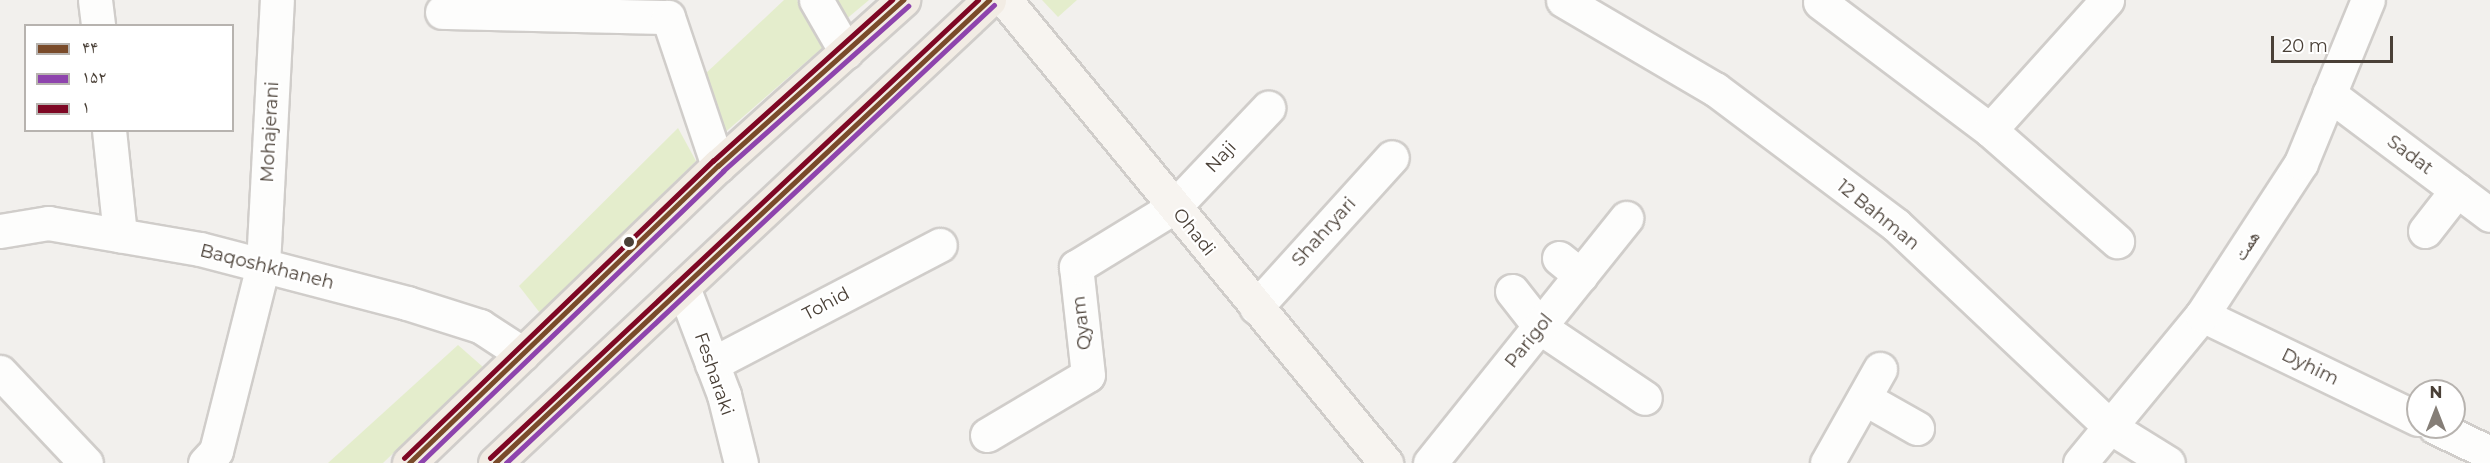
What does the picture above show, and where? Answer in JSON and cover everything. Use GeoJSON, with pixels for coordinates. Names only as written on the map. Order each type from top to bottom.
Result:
{"type":"FeatureCollection","features":[{"type":"Feature","properties":{"kind":"main road"},"geometry":{"type":"LineString","coordinates":[[495,463],[989,0]]}},
{"type":"Feature","properties":{"kind":"main road","name":"Ohadi"},"geometry":{"type":"LineString","coordinates":[[1005,0],[1386,463]]}},
{"type":"Feature","properties":{"kind":"main road"},"geometry":{"type":"LineString","coordinates":[[409,463],[718,166],[846,52],[893,6]]}},
{"type":"Feature","properties":{"kind":"street"},"geometry":{"type":"LineString","coordinates":[[95,0],[98,24]]}},
{"type":"Feature","properties":{"kind":"street","name":"Mohajerani"},"geometry":{"type":"LineString","coordinates":[[205,463],[216,451],[263,265],[277,0]]}},
{"type":"Feature","properties":{"kind":"street"},"geometry":{"type":"LineString","coordinates":[[816,0],[846,52]]}},
{"type":"Feature","properties":{"kind":"street","name":"12 Bahman"},"geometry":{"type":"LineString","coordinates":[[1563,0],[1715,89],[1896,225],[2110,427],[2168,463]]}},
{"type":"Feature","properties":{"kind":"street"},"geometry":{"type":"LineString","coordinates":[[1990,130],[2107,0]]}},
{"type":"Feature","properties":{"kind":"street","name":"همت"},"geometry":{"type":"LineString","coordinates":[[2080,463],[2202,315],[2301,163],[2368,0]]}},
{"type":"Feature","properties":{"kind":"street"},"geometry":{"type":"LineString","coordinates":[[1820,2],[1990,130],[2116,241]]}},
{"type":"Feature","properties":{"kind":"street"},"geometry":{"type":"LineString","coordinates":[[442,12],[668,17],[718,166]]}},
{"type":"Feature","properties":{"kind":"street","name":"Sadat"},"geometry":{"type":"LineString","coordinates":[[2329,94],[2490,215]]}},
{"type":"Feature","properties":{"kind":"street","name":"Naji"},"geometry":{"type":"LineString","coordinates":[[1174,207],[1268,108]]}},
{"type":"Feature","properties":{"kind":"street"},"geometry":{"type":"LineString","coordinates":[[109,132],[120,235]]}},
{"type":"Feature","properties":{"kind":"street","name":"Shahryari"},"geometry":{"type":"LineString","coordinates":[[1256,307],[1392,157]]}},
{"type":"Feature","properties":{"kind":"street"},"geometry":{"type":"LineString","coordinates":[[2425,231],[2457,190]]}},
{"type":"Feature","properties":{"kind":"street","name":"Qyam"},"geometry":{"type":"LineString","coordinates":[[987,435],[1088,375],[1076,267],[1174,207]]}},
{"type":"Feature","properties":{"kind":"street","name":"Parigol"},"geometry":{"type":"LineString","coordinates":[[1430,463],[1541,328],[1570,267],[1626,218]]}},
{"type":"Feature","properties":{"kind":"street","name":"Baqoshkhaneh"},"geometry":{"type":"LineString","coordinates":[[0,231],[48,223],[200,249],[480,326],[523,354]]}},
{"type":"Feature","properties":{"kind":"street","name":"Tohid"},"geometry":{"type":"LineString","coordinates":[[712,364],[940,245]]}},
{"type":"Feature","properties":{"kind":"street","name":"Fesharaki"},"geometry":{"type":"LineString","coordinates":[[683,287],[724,395],[741,463]]}},
{"type":"Feature","properties":{"kind":"street"},"geometry":{"type":"LineString","coordinates":[[1512,291],[1541,328],[1645,398]]}},
{"type":"Feature","properties":{"kind":"street","name":"Dyhim"},"geometry":{"type":"LineString","coordinates":[[2202,315],[2406,413]]}},
{"type":"Feature","properties":{"kind":"street"},"geometry":{"type":"LineString","coordinates":[[1827,463],[1880,369]]}},
{"type":"Feature","properties":{"kind":"street"},"geometry":{"type":"LineString","coordinates":[[0,372],[86,463]]}},
{"type":"Feature","properties":{"kind":"street"},"geometry":{"type":"LineString","coordinates":[[1864,398],[1917,429]]}},
{"type":"Feature","properties":{"kind":"street"},"geometry":{"type":"LineString","coordinates":[[2460,439],[2490,453]]}},
{"type":"Feature","properties":{"kind":"green space"},"geometry":{"type":"Polygon","coordinates":[[[784,0],[797,0],[822,48],[721,136],[704,75],[784,0]]]}},
{"type":"Feature","properties":{"kind":"green space"},"geometry":{"type":"Polygon","coordinates":[[[833,0],[869,0],[844,21],[833,0]]]}},
{"type":"Feature","properties":{"kind":"green space"},"geometry":{"type":"Polygon","coordinates":[[[1042,0],[1077,0],[1058,17],[1042,0]]]}},
{"type":"Feature","properties":{"kind":"green space"},"geometry":{"type":"Polygon","coordinates":[[[678,128],[696,161],[540,313],[519,286],[678,128]]]}},
{"type":"Feature","properties":{"kind":"green space"},"geometry":{"type":"Polygon","coordinates":[[[458,345],[483,367],[383,463],[328,463],[458,345]]]}},
{"type":"Feature","properties":{"kind":"transit line","name":"۱"},"geometry":{"type":"LineString","coordinates":[[404,458],[713,161],[892,0]]}},
{"type":"Feature","properties":{"kind":"transit line","name":"۴۴"},"geometry":{"type":"LineString","coordinates":[[409,463],[718,166],[903,0]]}},
{"type":"Feature","properties":{"kind":"transit line","name":"۱"},"geometry":{"type":"LineString","coordinates":[[490,458],[978,0]]}},
{"type":"Feature","properties":{"kind":"transit line","name":"۴۴"},"geometry":{"type":"LineString","coordinates":[[495,463],[989,0]]}},
{"type":"Feature","properties":{"kind":"transit line","name":"۱۵۲"},"geometry":{"type":"LineString","coordinates":[[506,463],[994,5]]}},
{"type":"Feature","properties":{"kind":"transit line","name":"۱۵۲"},"geometry":{"type":"LineString","coordinates":[[420,463],[723,171],[908,6]]}}]}
